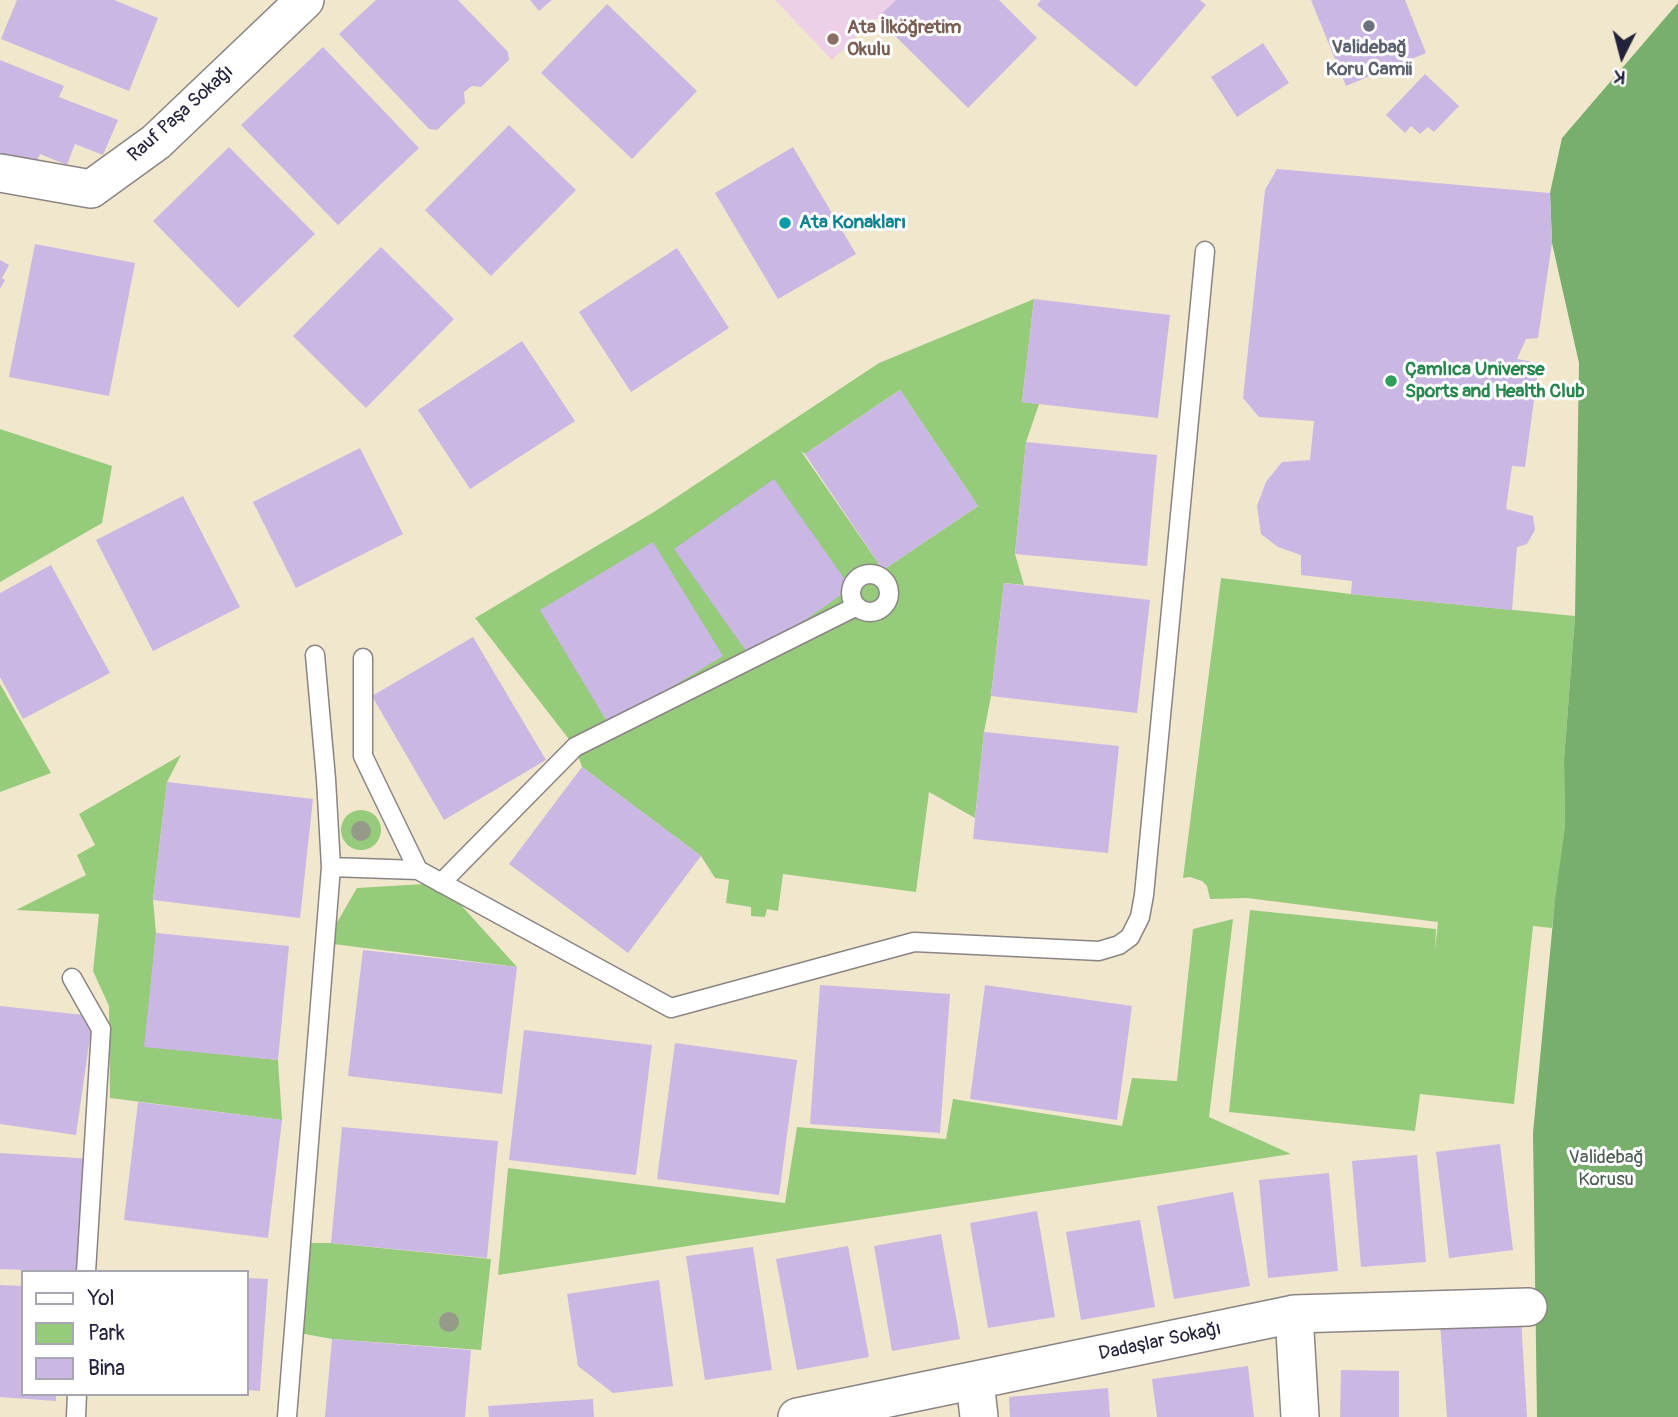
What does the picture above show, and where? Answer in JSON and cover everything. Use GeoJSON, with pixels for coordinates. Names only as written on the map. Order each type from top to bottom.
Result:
{"type":"FeatureCollection","features":[{"type":"Feature","properties":{"kind":"street","name":"Rauf Paşa Sokağı"},"geometry":{"type":"LineString","coordinates":[[0,173],[91,189],[156,142],[304,0]]}},
{"type":"Feature","properties":{"kind":"street","name":"Dadaşlar Sokağı"},"geometry":{"type":"LineString","coordinates":[[797,1417],[1294,1314],[1528,1307]]}},
{"type":"Feature","properties":{"kind":"street"},"geometry":{"type":"LineString","coordinates":[[1294,1314],[1300,1417]]}},
{"type":"Feature","properties":{"kind":"street"},"geometry":{"type":"LineString","coordinates":[[975,1381],[979,1417]]}},
{"type":"Feature","properties":{"kind":"lane"},"geometry":{"type":"LineString","coordinates":[[331,867],[418,870],[671,1008],[914,942],[1099,951],[1119,945],[1130,937],[1140,917],[1144,895],[1205,251]]}},
{"type":"Feature","properties":{"kind":"lane"},"geometry":{"type":"LineString","coordinates":[[441,883],[575,747],[855,607]]}},
{"type":"Feature","properties":{"kind":"lane"},"geometry":{"type":"LineString","coordinates":[[287,1417],[331,867],[315,655]]}},
{"type":"Feature","properties":{"kind":"lane"},"geometry":{"type":"LineString","coordinates":[[363,658],[363,756],[418,870]]}},
{"type":"Feature","properties":{"kind":"lane"},"geometry":{"type":"LineString","coordinates":[[72,978],[101,1029],[86,1270]]}},
{"type":"Feature","properties":{"kind":"lane"},"geometry":{"type":"LineString","coordinates":[[76,1417],[77,1396]]}},
{"type":"Feature","properties":{"kind":"shaded area","name":"Ata İlköğretim Okulu"},"geometry":{"type":"Polygon","coordinates":[[[775,0],[896,0],[832,60],[775,0]]]}},
{"type":"Feature","properties":{"kind":"green space","name":"Validebağ Korusu"},"geometry":{"type":"Polygon","coordinates":[[[1678,3],[1678,1417],[1537,1417],[1533,1133],[1555,900],[1565,825],[1564,760],[1575,616],[1579,363],[1552,243],[1550,193],[1562,138],[1678,3]]]}},
{"type":"Feature","properties":{"kind":"green space"},"geometry":{"type":"Polygon","coordinates":[[[1034,299],[1022,402],[1039,404],[1026,442],[1015,554],[1024,585],[1004,583],[975,818],[929,792],[916,892],[783,874],[778,911],[767,909],[765,917],[751,916],[751,907],[726,903],[729,880],[715,878],[701,856],[582,767],[575,747],[475,618],[654,512],[879,363],[1034,299]],[[900,390],[805,454],[801,451],[883,570],[978,506],[900,390]]]}},
{"type":"Feature","properties":{"kind":"green space"},"geometry":{"type":"Polygon","coordinates":[[[0,429],[112,466],[102,523],[0,582],[0,429]]]}},
{"type":"Feature","properties":{"kind":"green space"},"geometry":{"type":"Polygon","coordinates":[[[1221,578],[1575,616],[1564,760],[1565,825],[1552,928],[1533,926],[1514,1104],[1420,1094],[1415,1131],[1229,1112],[1250,910],[1436,929],[1435,950],[1438,922],[1247,898],[1210,899],[1207,886],[1202,881],[1183,878],[1221,578]]]}},
{"type":"Feature","properties":{"kind":"green space"},"geometry":{"type":"Polygon","coordinates":[[[0,684],[51,773],[0,792],[0,684]]]}},
{"type":"Feature","properties":{"kind":"green space"},"geometry":{"type":"Polygon","coordinates":[[[181,755],[167,782],[153,900],[156,933],[145,1046],[278,1060],[282,1120],[110,1098],[109,1006],[93,971],[99,914],[16,910],[86,875],[77,855],[95,845],[79,814],[181,755]]]}},
{"type":"Feature","properties":{"kind":"green space"},"geometry":{"type":"Polygon","coordinates":[[[361,810],[369,811],[375,816],[380,822],[380,838],[375,844],[369,849],[361,850],[353,849],[347,844],[342,838],[341,830],[342,822],[347,816],[353,811],[361,810]]]}},
{"type":"Feature","properties":{"kind":"green space"},"geometry":{"type":"Polygon","coordinates":[[[441,883],[517,967],[325,943],[357,888],[441,883]]]}},
{"type":"Feature","properties":{"kind":"green space"},"geometry":{"type":"Polygon","coordinates":[[[1233,919],[1209,1117],[1291,1154],[498,1275],[508,1168],[785,1203],[797,1127],[946,1139],[953,1099],[1122,1126],[1132,1078],[1177,1081],[1193,929],[1233,919]]]}},
{"type":"Feature","properties":{"kind":"green space"},"geometry":{"type":"Polygon","coordinates":[[[301,1243],[331,1243],[491,1259],[481,1350],[332,1339],[294,1332],[301,1243]]]}},
{"type":"Feature","properties":{"kind":"building"},"geometry":{"type":"Polygon","coordinates":[[[17,0],[114,0],[158,18],[129,91],[1,39],[17,0]]]}},
{"type":"Feature","properties":{"kind":"building"},"geometry":{"type":"Polygon","coordinates":[[[376,0],[458,0],[508,52],[509,60],[481,87],[472,86],[464,92],[465,103],[437,130],[429,129],[339,34],[376,0]]]}},
{"type":"Feature","properties":{"kind":"building"},"geometry":{"type":"Polygon","coordinates":[[[530,0],[552,0],[539,11],[530,0]]]}},
{"type":"Feature","properties":{"kind":"building"},"geometry":{"type":"Polygon","coordinates":[[[896,0],[999,0],[1037,38],[968,108],[877,18],[896,0]]]}},
{"type":"Feature","properties":{"kind":"building"},"geometry":{"type":"Polygon","coordinates":[[[1041,0],[1200,0],[1206,5],[1136,87],[1037,5],[1041,0]]]}},
{"type":"Feature","properties":{"kind":"building","name":"Validebağ Koru Camii"},"geometry":{"type":"Polygon","coordinates":[[[1311,0],[1405,0],[1426,53],[1346,86],[1311,0]]]}},
{"type":"Feature","properties":{"kind":"building"},"geometry":{"type":"Polygon","coordinates":[[[607,4],[697,91],[632,159],[541,73],[607,4]]]}},
{"type":"Feature","properties":{"kind":"building"},"geometry":{"type":"Polygon","coordinates":[[[1263,43],[1289,83],[1237,117],[1211,77],[1263,43]]]}},
{"type":"Feature","properties":{"kind":"building"},"geometry":{"type":"Polygon","coordinates":[[[323,47],[419,148],[338,225],[241,125],[323,47]]]}},
{"type":"Feature","properties":{"kind":"building"},"geometry":{"type":"Polygon","coordinates":[[[0,60],[64,86],[59,97],[118,120],[103,155],[75,144],[67,165],[40,154],[34,167],[0,153],[0,60]]]}},
{"type":"Feature","properties":{"kind":"building"},"geometry":{"type":"Polygon","coordinates":[[[1425,74],[1459,106],[1434,132],[1428,127],[1420,134],[1411,126],[1405,133],[1386,115],[1425,74]]]}},
{"type":"Feature","properties":{"kind":"building"},"geometry":{"type":"Polygon","coordinates":[[[509,125],[576,190],[491,276],[425,210],[509,125]]]}},
{"type":"Feature","properties":{"kind":"building"},"geometry":{"type":"Polygon","coordinates":[[[229,147],[315,234],[238,308],[153,221],[229,147]]]}},
{"type":"Feature","properties":{"kind":"building","name":"Ata Konakları"},"geometry":{"type":"Polygon","coordinates":[[[793,147],[856,254],[778,299],[715,193],[793,147]]]}},
{"type":"Feature","properties":{"kind":"building","name":"Çamlıca Universe Sports and Health Club"},"geometry":{"type":"Polygon","coordinates":[[[1277,169],[1550,193],[1552,243],[1538,338],[1526,339],[1517,359],[1539,363],[1525,467],[1512,466],[1506,509],[1533,516],[1535,530],[1527,544],[1517,547],[1512,610],[1351,594],[1352,581],[1301,575],[1301,555],[1278,547],[1261,534],[1257,506],[1266,482],[1282,462],[1310,460],[1314,421],[1259,417],[1243,398],[1265,190],[1277,169]]]}},
{"type":"Feature","properties":{"kind":"building"},"geometry":{"type":"Polygon","coordinates":[[[35,244],[135,263],[109,396],[9,377],[35,244]]]}},
{"type":"Feature","properties":{"kind":"building"},"geometry":{"type":"Polygon","coordinates":[[[381,247],[454,319],[366,408],[293,336],[381,247]]]}},
{"type":"Feature","properties":{"kind":"building"},"geometry":{"type":"Polygon","coordinates":[[[677,248],[729,328],[631,392],[579,312],[677,248]]]}},
{"type":"Feature","properties":{"kind":"building"},"geometry":{"type":"Polygon","coordinates":[[[0,260],[9,265],[0,289],[0,260]]]}},
{"type":"Feature","properties":{"kind":"building"},"geometry":{"type":"Polygon","coordinates":[[[1034,299],[1170,315],[1158,418],[1022,402],[1034,299]]]}},
{"type":"Feature","properties":{"kind":"building"},"geometry":{"type":"Polygon","coordinates":[[[522,341],[575,421],[470,489],[418,410],[522,341]]]}},
{"type":"Feature","properties":{"kind":"building"},"geometry":{"type":"Polygon","coordinates":[[[900,390],[978,506],[883,570],[805,454],[900,390]]]}},
{"type":"Feature","properties":{"kind":"building"},"geometry":{"type":"Polygon","coordinates":[[[1026,442],[1157,455],[1147,566],[1015,554],[1026,442]]]}},
{"type":"Feature","properties":{"kind":"building"},"geometry":{"type":"Polygon","coordinates":[[[360,448],[403,534],[296,588],[253,502],[360,448]]]}},
{"type":"Feature","properties":{"kind":"building"},"geometry":{"type":"Polygon","coordinates":[[[774,479],[851,588],[751,658],[674,549],[774,479]]]}},
{"type":"Feature","properties":{"kind":"building"},"geometry":{"type":"Polygon","coordinates":[[[183,496],[240,607],[153,651],[96,540],[183,496]]]}},
{"type":"Feature","properties":{"kind":"building"},"geometry":{"type":"Polygon","coordinates":[[[653,542],[723,656],[609,725],[540,610],[653,542]]]}},
{"type":"Feature","properties":{"kind":"building"},"geometry":{"type":"Polygon","coordinates":[[[51,565],[110,673],[23,719],[0,677],[0,593],[51,565]]]}},
{"type":"Feature","properties":{"kind":"building"},"geometry":{"type":"Polygon","coordinates":[[[1004,583],[1150,600],[1137,713],[991,696],[1004,583]]]}},
{"type":"Feature","properties":{"kind":"building"},"geometry":{"type":"Polygon","coordinates":[[[473,637],[546,760],[444,820],[372,696],[473,637]]]}},
{"type":"Feature","properties":{"kind":"building"},"geometry":{"type":"Polygon","coordinates":[[[984,732],[1119,746],[1108,853],[973,839],[984,732]]]}},
{"type":"Feature","properties":{"kind":"building"},"geometry":{"type":"Polygon","coordinates":[[[582,767],[701,856],[628,953],[509,864],[582,767]]]}},
{"type":"Feature","properties":{"kind":"building"},"geometry":{"type":"Polygon","coordinates":[[[167,782],[313,799],[300,918],[153,900],[167,782]]]}},
{"type":"Feature","properties":{"kind":"building"},"geometry":{"type":"Polygon","coordinates":[[[156,933],[289,946],[278,1060],[144,1047],[156,933]]]}},
{"type":"Feature","properties":{"kind":"building"},"geometry":{"type":"Polygon","coordinates":[[[363,950],[517,967],[502,1094],[348,1076],[363,950]]]}},
{"type":"Feature","properties":{"kind":"building"},"geometry":{"type":"Polygon","coordinates":[[[820,985],[950,994],[940,1133],[810,1124],[820,985]]]}},
{"type":"Feature","properties":{"kind":"building"},"geometry":{"type":"Polygon","coordinates":[[[985,985],[1132,1006],[1117,1120],[970,1099],[985,985]]]}},
{"type":"Feature","properties":{"kind":"building"},"geometry":{"type":"Polygon","coordinates":[[[0,1006],[93,1016],[76,1135],[0,1124],[0,1006]]]}},
{"type":"Feature","properties":{"kind":"building"},"geometry":{"type":"Polygon","coordinates":[[[524,1030],[652,1045],[636,1175],[509,1160],[524,1030]]]}},
{"type":"Feature","properties":{"kind":"building"},"geometry":{"type":"Polygon","coordinates":[[[675,1043],[797,1060],[779,1195],[657,1179],[675,1043]]]}},
{"type":"Feature","properties":{"kind":"building"},"geometry":{"type":"Polygon","coordinates":[[[138,1102],[282,1120],[268,1238],[124,1220],[138,1102]]]}},
{"type":"Feature","properties":{"kind":"building"},"geometry":{"type":"Polygon","coordinates":[[[342,1127],[498,1141],[487,1258],[331,1243],[342,1127]]]}},
{"type":"Feature","properties":{"kind":"building"},"geometry":{"type":"Polygon","coordinates":[[[1500,1144],[1513,1250],[1449,1258],[1436,1152],[1500,1144]]]}},
{"type":"Feature","properties":{"kind":"building"},"geometry":{"type":"Polygon","coordinates":[[[0,1153],[92,1159],[84,1270],[0,1269],[0,1153]]]}},
{"type":"Feature","properties":{"kind":"building"},"geometry":{"type":"Polygon","coordinates":[[[1417,1155],[1426,1262],[1361,1267],[1352,1161],[1417,1155]]]}},
{"type":"Feature","properties":{"kind":"building"},"geometry":{"type":"Polygon","coordinates":[[[1329,1173],[1338,1271],[1268,1278],[1259,1180],[1329,1173]]]}},
{"type":"Feature","properties":{"kind":"building"},"geometry":{"type":"Polygon","coordinates":[[[1233,1192],[1250,1286],[1174,1299],[1157,1206],[1233,1192]]]}},
{"type":"Feature","properties":{"kind":"building"},"geometry":{"type":"Polygon","coordinates":[[[1037,1211],[1055,1317],[988,1328],[970,1223],[1037,1211]]]}},
{"type":"Feature","properties":{"kind":"building"},"geometry":{"type":"Polygon","coordinates":[[[1140,1220],[1155,1307],[1081,1320],[1066,1232],[1140,1220]]]}},
{"type":"Feature","properties":{"kind":"building"},"geometry":{"type":"Polygon","coordinates":[[[941,1234],[960,1339],[892,1351],[874,1246],[941,1234]]]}},
{"type":"Feature","properties":{"kind":"building"},"geometry":{"type":"Polygon","coordinates":[[[848,1246],[869,1357],[797,1370],[776,1259],[848,1246]]]}},
{"type":"Feature","properties":{"kind":"building"},"geometry":{"type":"Polygon","coordinates":[[[753,1247],[772,1370],[705,1380],[686,1256],[753,1247]]]}},
{"type":"Feature","properties":{"kind":"building"},"geometry":{"type":"Polygon","coordinates":[[[248,1278],[268,1279],[260,1391],[248,1390],[248,1278]]]}},
{"type":"Feature","properties":{"kind":"building"},"geometry":{"type":"Polygon","coordinates":[[[659,1280],[673,1386],[613,1393],[578,1366],[567,1294],[659,1280]]]}},
{"type":"Feature","properties":{"kind":"building"},"geometry":{"type":"Polygon","coordinates":[[[0,1285],[21,1286],[21,1396],[56,1396],[56,1401],[0,1397],[0,1285]]]}},
{"type":"Feature","properties":{"kind":"building"},"geometry":{"type":"Polygon","coordinates":[[[1521,1318],[1527,1417],[1447,1417],[1440,1323],[1521,1318]]]}},
{"type":"Feature","properties":{"kind":"building"},"geometry":{"type":"Polygon","coordinates":[[[332,1339],[471,1350],[465,1417],[325,1417],[332,1339]]]}},
{"type":"Feature","properties":{"kind":"building"},"geometry":{"type":"Polygon","coordinates":[[[1248,1366],[1254,1417],[1157,1417],[1152,1379],[1248,1366]]]}},
{"type":"Feature","properties":{"kind":"building"},"geometry":{"type":"Polygon","coordinates":[[[1341,1370],[1399,1371],[1399,1417],[1340,1417],[1341,1370]]]}},
{"type":"Feature","properties":{"kind":"building"},"geometry":{"type":"Polygon","coordinates":[[[1108,1388],[1110,1417],[1010,1417],[1009,1397],[1108,1388]]]}},
{"type":"Feature","properties":{"kind":"building"},"geometry":{"type":"Polygon","coordinates":[[[593,1399],[594,1417],[489,1417],[488,1406],[593,1399]]]}},
{"type":"Feature","properties":{"kind":"place","name":"Validebağ Koru Camii"},"geometry":{"type":"Point","coordinates":[1369,26]}},
{"type":"Feature","properties":{"kind":"place","name":"Ata İlköğretim Okulu"},"geometry":{"type":"Point","coordinates":[833,39]}},
{"type":"Feature","properties":{"kind":"place","name":"Ata Konakları"},"geometry":{"type":"Point","coordinates":[785,223]}},
{"type":"Feature","properties":{"kind":"place","name":"Çamlıca Universe Sports and Health Club"},"geometry":{"type":"Point","coordinates":[1391,381]}}]}
